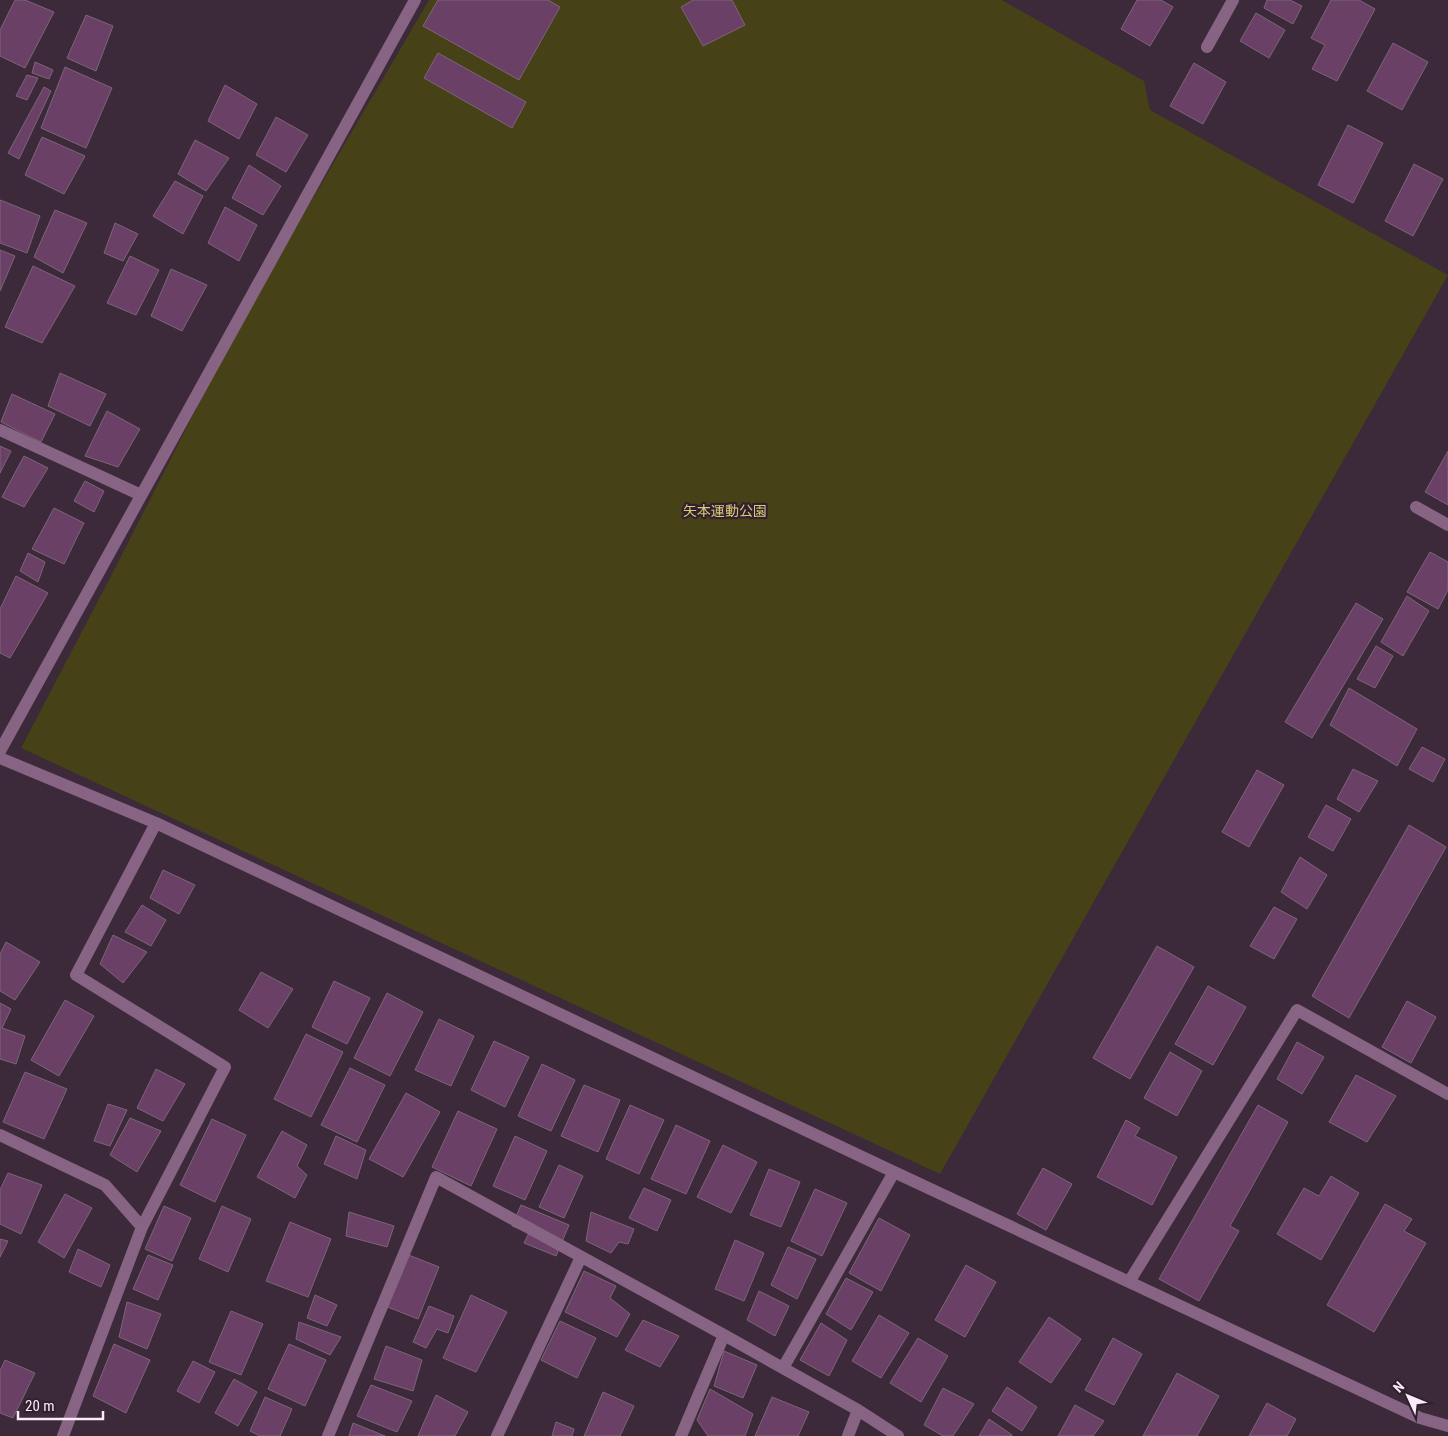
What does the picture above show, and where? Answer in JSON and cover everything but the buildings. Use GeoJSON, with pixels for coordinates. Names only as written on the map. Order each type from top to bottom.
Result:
{"type":"FeatureCollection","features":[{"type":"Feature","properties":{"kind":"street"},"geometry":{"type":"LineString","coordinates":[[0,752],[415,0]]}},
{"type":"Feature","properties":{"kind":"street"},"geometry":{"type":"LineString","coordinates":[[1207,47],[1233,0]]}},
{"type":"Feature","properties":{"kind":"street"},"geometry":{"type":"LineString","coordinates":[[0,430],[141,496]]}},
{"type":"Feature","properties":{"kind":"street"},"geometry":{"type":"LineString","coordinates":[[1416,507],[1448,525]]}},
{"type":"Feature","properties":{"kind":"street"},"geometry":{"type":"LineString","coordinates":[[0,758],[156,823],[1420,1418],[1448,1426]]}},
{"type":"Feature","properties":{"kind":"street"},"geometry":{"type":"LineString","coordinates":[[63,1436],[142,1227],[225,1067],[76,976],[156,823]]}},
{"type":"Feature","properties":{"kind":"street"},"geometry":{"type":"LineString","coordinates":[[1129,1282],[1296,1010],[1448,1094]]}},
{"type":"Feature","properties":{"kind":"street"},"geometry":{"type":"LineString","coordinates":[[0,1135],[104,1185],[142,1227]]}},
{"type":"Feature","properties":{"kind":"street"},"geometry":{"type":"LineString","coordinates":[[783,1368],[894,1172]]}},
{"type":"Feature","properties":{"kind":"street"},"geometry":{"type":"LineString","coordinates":[[328,1436],[436,1177],[858,1410],[898,1436]]}},
{"type":"Feature","properties":{"kind":"street"},"geometry":{"type":"LineString","coordinates":[[497,1436],[581,1257]]}},
{"type":"Feature","properties":{"kind":"street"},"geometry":{"type":"LineString","coordinates":[[681,1436],[724,1335]]}},
{"type":"Feature","properties":{"kind":"street"},"geometry":{"type":"LineString","coordinates":[[848,1436],[858,1410]]}},
{"type":"Feature","properties":{"kind":"green space","name":"矢本運動公園"},"geometry":{"type":"Polygon","coordinates":[[[429,0],[1002,0],[1144,81],[1150,110],[1448,275],[940,1174],[21,748],[241,321],[429,0]]]}}]}
